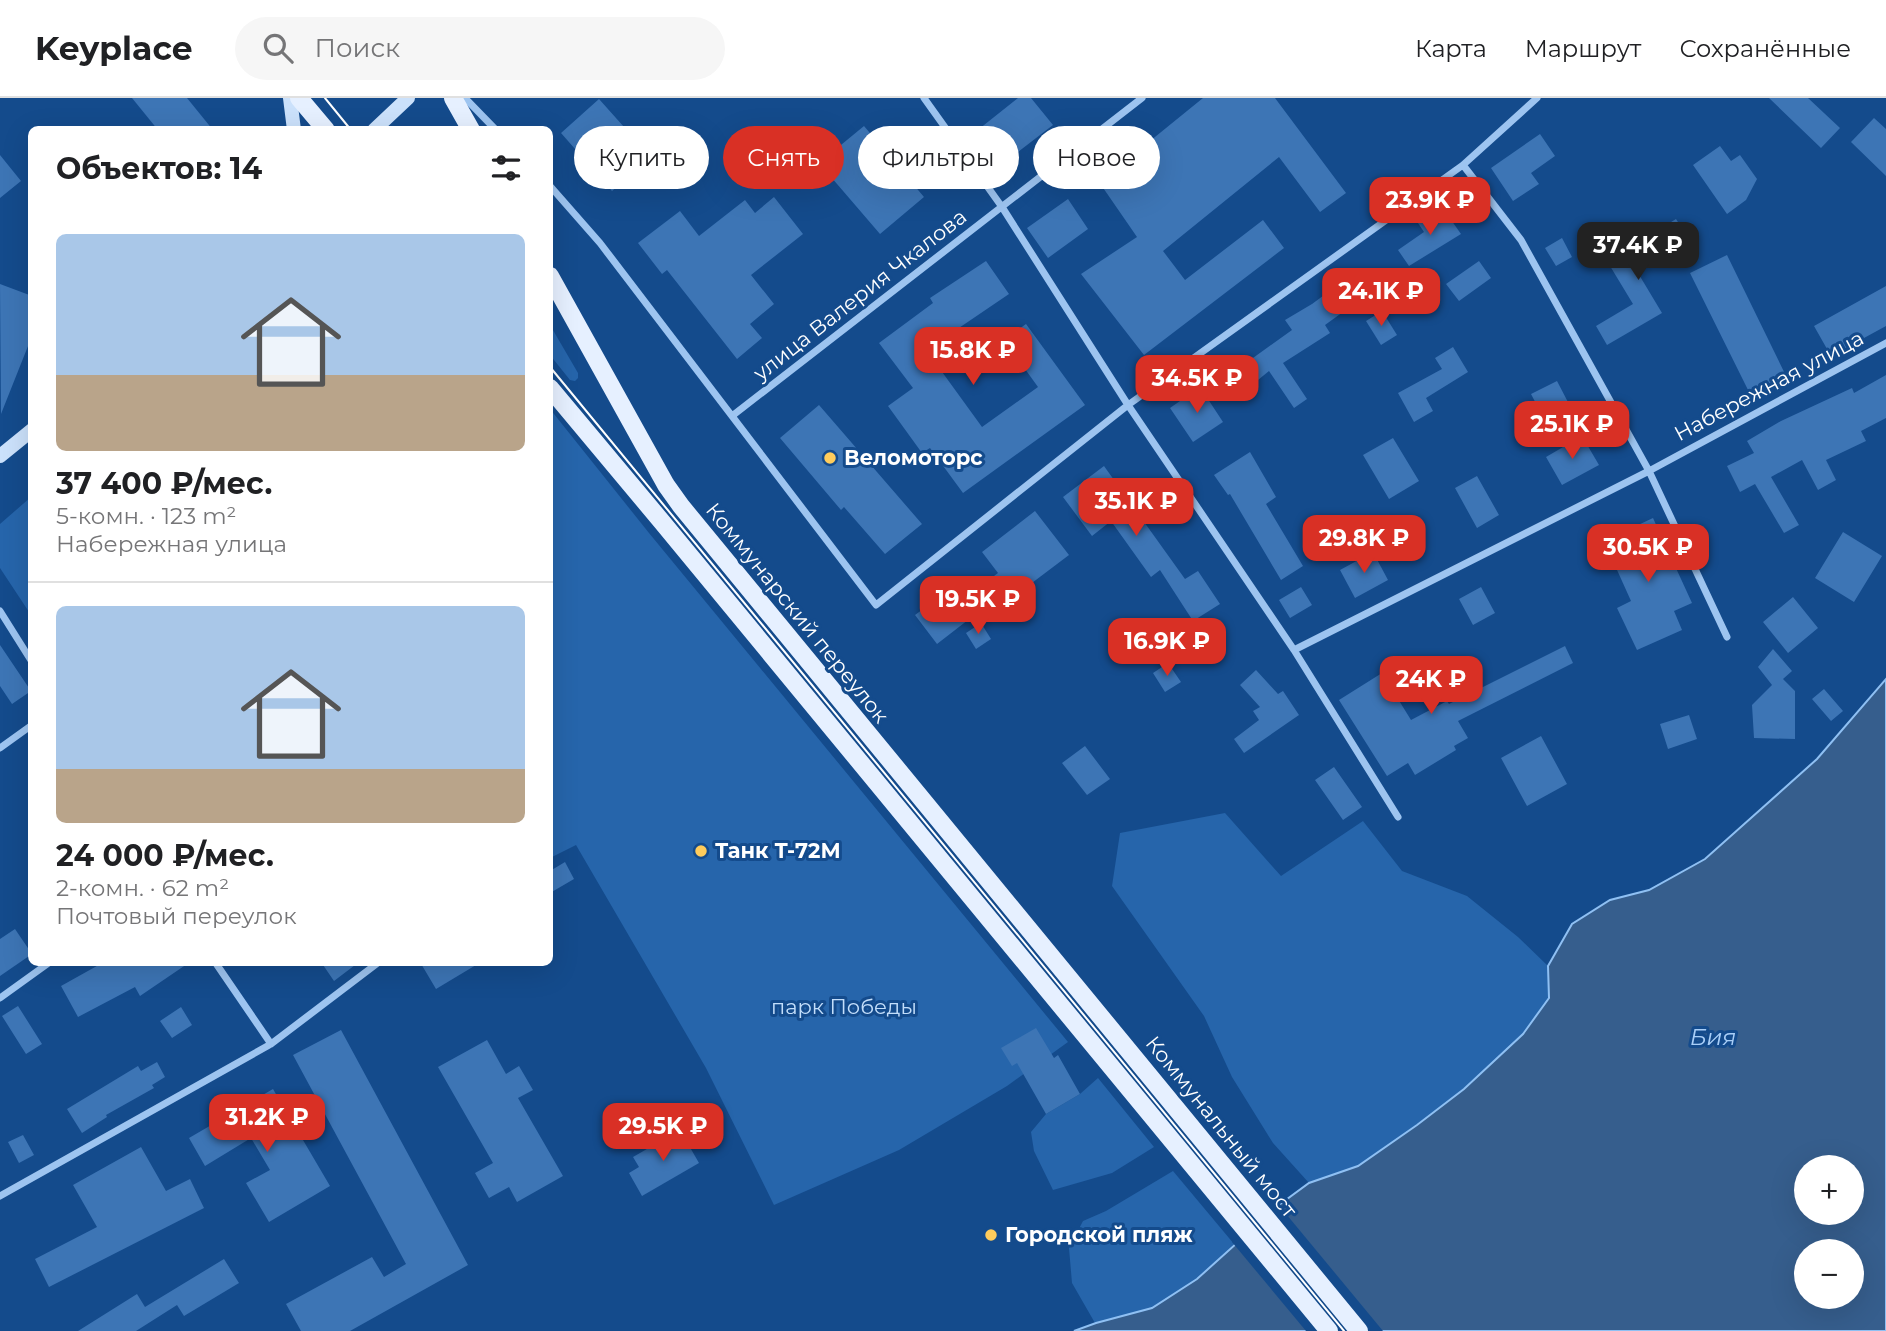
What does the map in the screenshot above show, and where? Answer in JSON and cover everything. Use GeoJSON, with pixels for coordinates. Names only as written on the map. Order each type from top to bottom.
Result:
{"type":"FeatureCollection","features":[{"type":"Feature","properties":{"kind":"main road"},"geometry":{"type":"LineString","coordinates":[[299,98],[323,126]]}},
{"type":"Feature","properties":{"kind":"main road"},"geometry":{"type":"LineString","coordinates":[[453,98],[469,126]]}},
{"type":"Feature","properties":{"kind":"main road","name":"Коммунарский переулок"},"geometry":{"type":"LineString","coordinates":[[553,281],[666,485],[1048,952]]}},
{"type":"Feature","properties":{"kind":"main road"},"geometry":{"type":"LineString","coordinates":[[553,392],[1329,1331]]}},
{"type":"Feature","properties":{"kind":"main road","name":"Коммунальный мост"},"geometry":{"type":"LineString","coordinates":[[1048,952],[1359,1331]]}},
{"type":"Feature","properties":{"kind":"street"},"geometry":{"type":"LineString","coordinates":[[290,98],[294,126]]}},
{"type":"Feature","properties":{"kind":"street"},"geometry":{"type":"LineString","coordinates":[[378,126],[408,98]]}},
{"type":"Feature","properties":{"kind":"street"},"geometry":{"type":"LineString","coordinates":[[465,98],[492,126]]}},
{"type":"Feature","properties":{"kind":"street"},"geometry":{"type":"LineString","coordinates":[[924,98],[1002,207],[1128,405],[1294,650],[1398,817]]}},
{"type":"Feature","properties":{"kind":"street","name":"улица Валерия Чкалова"},"geometry":{"type":"LineString","coordinates":[[732,416],[1142,98]]}},
{"type":"Feature","properties":{"kind":"street"},"geometry":{"type":"LineString","coordinates":[[553,189],[600,243],[876,605],[1128,405],[1463,165],[1537,98]]}},
{"type":"Feature","properties":{"kind":"street"},"geometry":{"type":"LineString","coordinates":[[1463,165],[1521,240],[1649,471],[1727,637]]}},
{"type":"Feature","properties":{"kind":"street","name":"Набережная улица"},"geometry":{"type":"LineString","coordinates":[[1294,650],[1649,471],[1886,343]]}},
{"type":"Feature","properties":{"kind":"street"},"geometry":{"type":"LineString","coordinates":[[0,456],[28,433]]}},
{"type":"Feature","properties":{"kind":"street"},"geometry":{"type":"LineString","coordinates":[[0,611],[28,656]]}},
{"type":"Feature","properties":{"kind":"street"},"geometry":{"type":"LineString","coordinates":[[0,747],[28,728]]}},
{"type":"Feature","properties":{"kind":"street"},"geometry":{"type":"LineString","coordinates":[[0,998],[44,966]]}},
{"type":"Feature","properties":{"kind":"street"},"geometry":{"type":"LineString","coordinates":[[218,966],[271,1044]]}},
{"type":"Feature","properties":{"kind":"street"},"geometry":{"type":"LineString","coordinates":[[0,1196],[271,1044],[374,966]]}},
{"type":"Feature","properties":{"kind":"green space"},"geometry":{"type":"Polygon","coordinates":[[[553,330],[578,373],[575,381],[570,380],[553,359],[553,330]]]}},
{"type":"Feature","properties":{"kind":"green space","name":"парк Победы"},"geometry":{"type":"Polygon","coordinates":[[[553,413],[1068,1042],[1007,1086],[899,1150],[774,1205],[706,1068],[576,845],[553,856],[553,413]]]}},
{"type":"Feature","properties":{"kind":"green space"},"geometry":{"type":"Polygon","coordinates":[[[28,500],[28,610],[0,568],[0,524],[28,500]]]}},
{"type":"Feature","properties":{"kind":"green space"},"geometry":{"type":"Polygon","coordinates":[[[1225,813],[1281,876],[1363,821],[1402,871],[1467,896],[1518,937],[1548,966],[1549,998],[1523,1034],[1464,1089],[1358,1166],[1309,1183],[1273,1143],[1232,1077],[1204,1016],[1112,886],[1120,833],[1225,813]]]}},
{"type":"Feature","properties":{"kind":"green space"},"geometry":{"type":"Polygon","coordinates":[[[1098,1078],[1154,1147],[1112,1173],[1053,1190],[1034,1151],[1031,1132],[1046,1114],[1080,1094],[1098,1078]]]}},
{"type":"Feature","properties":{"kind":"green space"},"geometry":{"type":"Polygon","coordinates":[[[1173,1171],[1234,1244],[1197,1279],[1152,1308],[1095,1323],[1072,1283],[1069,1248],[1083,1221],[1106,1211],[1173,1171]]]}},
{"type":"Feature","properties":{"kind":"water","name":"Бия"},"geometry":{"type":"Polygon","coordinates":[[[1886,679],[1886,1331],[1074,1331],[1152,1308],[1197,1279],[1279,1205],[1309,1183],[1358,1166],[1417,1125],[1464,1089],[1523,1034],[1549,998],[1548,966],[1572,924],[1610,900],[1649,890],[1705,859],[1817,759],[1886,679]]]}},
{"type":"Feature","properties":{"kind":"pier"},"geometry":{"type":"Polygon","coordinates":[[[1277,1203],[1383,1331],[1306,1331],[1232,1242],[1277,1203]]]}},
{"type":"Feature","properties":{"kind":"building"},"geometry":{"type":"Polygon","coordinates":[[[132,98],[187,98],[210,126],[155,126],[132,98]]]}},
{"type":"Feature","properties":{"kind":"building"},"geometry":{"type":"Polygon","coordinates":[[[1018,98],[1031,98],[1053,125],[1033,126],[1033,140],[1019,151],[1019,126],[983,126],[1018,98]]]}},
{"type":"Feature","properties":{"kind":"building"},"geometry":{"type":"Polygon","coordinates":[[[1203,98],[1275,98],[1346,193],[1320,212],[1279,157],[1163,251],[1185,280],[1263,220],[1284,248],[1144,355],[1081,274],[1137,237],[1104,189],[1160,189],[1160,133],[1203,98]]]}},
{"type":"Feature","properties":{"kind":"building"},"geometry":{"type":"Polygon","coordinates":[[[1769,98],[1808,98],[1840,128],[1821,148],[1769,98]]]}},
{"type":"Feature","properties":{"kind":"building"},"geometry":{"type":"Polygon","coordinates":[[[599,99],[623,126],[574,126],[574,148],[561,133],[599,99]]]}},
{"type":"Feature","properties":{"kind":"building"},"geometry":{"type":"Polygon","coordinates":[[[1874,118],[1886,129],[1886,176],[1851,142],[1874,118]]]}},
{"type":"Feature","properties":{"kind":"building"},"geometry":{"type":"Polygon","coordinates":[[[858,131],[858,189],[917,189],[924,197],[880,234],[841,189],[844,189],[844,142],[858,131]]]}},
{"type":"Feature","properties":{"kind":"building"},"geometry":{"type":"Polygon","coordinates":[[[1540,134],[1555,156],[1531,173],[1539,184],[1513,201],[1491,168],[1540,134]]]}},
{"type":"Feature","properties":{"kind":"building"},"geometry":{"type":"Polygon","coordinates":[[[1720,146],[1731,161],[1740,155],[1757,179],[1746,200],[1727,214],[1693,165],[1720,146]]]}},
{"type":"Feature","properties":{"kind":"building"},"geometry":{"type":"Polygon","coordinates":[[[0,155],[21,181],[0,198],[0,155]]]}},
{"type":"Feature","properties":{"kind":"building"},"geometry":{"type":"Polygon","coordinates":[[[774,197],[803,234],[751,275],[774,304],[750,324],[762,338],[737,359],[667,270],[662,274],[638,243],[680,211],[699,236],[745,200],[755,213],[774,197]]]}},
{"type":"Feature","properties":{"kind":"building"},"geometry":{"type":"Polygon","coordinates":[[[1068,199],[1088,229],[1048,258],[1027,228],[1068,199]]]}},
{"type":"Feature","properties":{"kind":"building"},"geometry":{"type":"Polygon","coordinates":[[[1442,207],[1461,234],[1409,266],[1398,250],[1424,232],[1418,223],[1442,207]]]}},
{"type":"Feature","properties":{"kind":"building"},"geometry":{"type":"Polygon","coordinates":[[[1676,219],[1687,236],[1640,266],[1642,270],[1638,273],[1662,313],[1607,345],[1596,326],[1633,304],[1607,261],[1676,219]]]}},
{"type":"Feature","properties":{"kind":"building"},"geometry":{"type":"Polygon","coordinates":[[[1562,238],[1572,257],[1556,266],[1545,248],[1562,238]]]}},
{"type":"Feature","properties":{"kind":"building"},"geometry":{"type":"Polygon","coordinates":[[[1727,255],[1788,380],[1752,398],[1690,273],[1727,255]]]}},
{"type":"Feature","properties":{"kind":"building"},"geometry":{"type":"Polygon","coordinates":[[[986,261],[1009,294],[953,332],[950,328],[924,347],[982,427],[1038,387],[1004,340],[1026,324],[1085,405],[963,493],[930,448],[922,453],[888,406],[913,388],[879,343],[933,303],[930,298],[986,261]]]}},
{"type":"Feature","properties":{"kind":"building"},"geometry":{"type":"Polygon","coordinates":[[[1479,261],[1491,278],[1459,301],[1446,284],[1479,261]]]}},
{"type":"Feature","properties":{"kind":"building"},"geometry":{"type":"Polygon","coordinates":[[[1346,279],[1361,299],[1325,325],[1330,333],[1283,363],[1307,399],[1294,408],[1269,371],[1258,380],[1246,363],[1292,330],[1285,320],[1346,279]]]}},
{"type":"Feature","properties":{"kind":"building"},"geometry":{"type":"Polygon","coordinates":[[[0,284],[28,294],[28,346],[1,414],[0,284]]]}},
{"type":"Feature","properties":{"kind":"building"},"geometry":{"type":"Polygon","coordinates":[[[1886,286],[1886,326],[1831,356],[1814,326],[1886,286]]]}},
{"type":"Feature","properties":{"kind":"building"},"geometry":{"type":"Polygon","coordinates":[[[1382,311],[1397,335],[1381,345],[1366,321],[1382,311]]]}},
{"type":"Feature","properties":{"kind":"building"},"geometry":{"type":"Polygon","coordinates":[[[1453,347],[1468,372],[1426,398],[1433,411],[1414,422],[1398,393],[1442,369],[1435,358],[1453,347]]]}},
{"type":"Feature","properties":{"kind":"building"},"geometry":{"type":"Polygon","coordinates":[[[1886,375],[1886,418],[1861,431],[1866,441],[1826,460],[1836,480],[1818,490],[1802,460],[1771,477],[1799,525],[1784,533],[1755,484],[1740,492],[1727,466],[1754,453],[1747,441],[1781,421],[1852,388],[1854,393],[1886,375]]]}},
{"type":"Feature","properties":{"kind":"building"},"geometry":{"type":"Polygon","coordinates":[[[1557,381],[1570,406],[1544,419],[1531,394],[1557,381]]]}},
{"type":"Feature","properties":{"kind":"building"},"geometry":{"type":"Polygon","coordinates":[[[1200,387],[1223,422],[1193,442],[1170,408],[1200,387]]]}},
{"type":"Feature","properties":{"kind":"building","name":"Веломоторс"},"geometry":{"type":"Polygon","coordinates":[[[819,405],[922,524],[885,554],[844,507],[841,510],[780,438],[819,405]]]}},
{"type":"Feature","properties":{"kind":"building"},"geometry":{"type":"Polygon","coordinates":[[[1582,436],[1599,465],[1562,485],[1546,457],[1582,436]]]}},
{"type":"Feature","properties":{"kind":"building"},"geometry":{"type":"Polygon","coordinates":[[[1393,438],[1419,481],[1389,499],[1363,455],[1393,438]]]}},
{"type":"Feature","properties":{"kind":"building"},"geometry":{"type":"Polygon","coordinates":[[[1250,452],[1276,497],[1266,504],[1303,566],[1281,580],[1230,494],[1228,495],[1214,475],[1250,452]]]}},
{"type":"Feature","properties":{"kind":"building"},"geometry":{"type":"Polygon","coordinates":[[[1104,466],[1185,579],[1198,571],[1220,604],[1193,621],[1160,570],[1151,577],[1111,521],[1092,536],[1063,497],[1104,466]]]}},
{"type":"Feature","properties":{"kind":"building"},"geometry":{"type":"Polygon","coordinates":[[[1477,476],[1499,515],[1477,528],[1455,488],[1477,476]]]}},
{"type":"Feature","properties":{"kind":"building"},"geometry":{"type":"Polygon","coordinates":[[[1035,511],[1069,555],[1008,601],[1002,601],[990,585],[990,579],[998,573],[982,552],[1035,511]]]}},
{"type":"Feature","properties":{"kind":"building"},"geometry":{"type":"Polygon","coordinates":[[[1653,518],[1692,603],[1674,611],[1682,630],[1637,650],[1617,608],[1631,601],[1604,541],[1653,518]]]}},
{"type":"Feature","properties":{"kind":"building"},"geometry":{"type":"Polygon","coordinates":[[[1843,532],[1882,556],[1854,602],[1815,578],[1843,532]]]}},
{"type":"Feature","properties":{"kind":"building"},"geometry":{"type":"Polygon","coordinates":[[[1373,552],[1388,580],[1355,598],[1340,570],[1373,552]]]}},
{"type":"Feature","properties":{"kind":"building"},"geometry":{"type":"Polygon","coordinates":[[[1301,587],[1312,605],[1290,618],[1279,600],[1301,587]]]}},
{"type":"Feature","properties":{"kind":"building"},"geometry":{"type":"Polygon","coordinates":[[[1481,587],[1495,613],[1473,625],[1459,599],[1481,587]]]}},
{"type":"Feature","properties":{"kind":"building"},"geometry":{"type":"Polygon","coordinates":[[[946,592],[968,620],[937,644],[915,615],[946,592]]]}},
{"type":"Feature","properties":{"kind":"building"},"geometry":{"type":"Polygon","coordinates":[[[1793,597],[1818,628],[1788,653],[1763,622],[1793,597]]]}},
{"type":"Feature","properties":{"kind":"building"},"geometry":{"type":"Polygon","coordinates":[[[981,623],[991,639],[976,649],[966,633],[981,623]]]}},
{"type":"Feature","properties":{"kind":"building"},"geometry":{"type":"Polygon","coordinates":[[[0,645],[28,687],[28,693],[12,704],[0,686],[0,645]]]}},
{"type":"Feature","properties":{"kind":"building"},"geometry":{"type":"Polygon","coordinates":[[[1565,646],[1573,663],[1458,721],[1468,738],[1454,746],[1456,750],[1415,775],[1408,763],[1387,776],[1339,700],[1382,673],[1411,720],[1565,646]]]}},
{"type":"Feature","properties":{"kind":"building"},"geometry":{"type":"Polygon","coordinates":[[[1773,649],[1792,671],[1783,679],[1795,691],[1795,739],[1754,738],[1752,705],[1772,685],[1758,667],[1773,649]]]}},
{"type":"Feature","properties":{"kind":"building"},"geometry":{"type":"Polygon","coordinates":[[[1168,663],[1181,682],[1165,692],[1153,673],[1168,663]]]}},
{"type":"Feature","properties":{"kind":"building"},"geometry":{"type":"Polygon","coordinates":[[[1256,670],[1278,694],[1283,691],[1299,715],[1244,753],[1234,739],[1259,720],[1253,711],[1260,707],[1240,685],[1256,670]]]}},
{"type":"Feature","properties":{"kind":"building"},"geometry":{"type":"Polygon","coordinates":[[[1824,689],[1843,711],[1831,721],[1812,699],[1824,689]]]}},
{"type":"Feature","properties":{"kind":"building"},"geometry":{"type":"Polygon","coordinates":[[[1689,715],[1697,739],[1668,749],[1660,724],[1689,715]]]}},
{"type":"Feature","properties":{"kind":"building"},"geometry":{"type":"Polygon","coordinates":[[[1541,736],[1567,784],[1527,806],[1501,758],[1541,736]]]}},
{"type":"Feature","properties":{"kind":"building"},"geometry":{"type":"Polygon","coordinates":[[[1085,746],[1110,779],[1087,795],[1062,763],[1085,746]]]}},
{"type":"Feature","properties":{"kind":"building"},"geometry":{"type":"Polygon","coordinates":[[[1334,767],[1362,807],[1343,820],[1315,780],[1334,767]]]}},
{"type":"Feature","properties":{"kind":"building"},"geometry":{"type":"Polygon","coordinates":[[[565,862],[574,879],[553,891],[553,869],[565,862]]]}},
{"type":"Feature","properties":{"kind":"building"},"geometry":{"type":"Polygon","coordinates":[[[15,929],[28,948],[28,957],[0,976],[0,939],[15,929]]]}},
{"type":"Feature","properties":{"kind":"building"},"geometry":{"type":"Polygon","coordinates":[[[97,966],[184,966],[140,996],[135,987],[78,1017],[61,986],[97,966]]]}},
{"type":"Feature","properties":{"kind":"building"},"geometry":{"type":"Polygon","coordinates":[[[324,966],[354,966],[334,981],[324,966]]]}},
{"type":"Feature","properties":{"kind":"building"},"geometry":{"type":"Polygon","coordinates":[[[422,966],[474,966],[436,989],[422,966]]]}},
{"type":"Feature","properties":{"kind":"building"},"geometry":{"type":"Polygon","coordinates":[[[18,1006],[42,1044],[26,1054],[2,1016],[18,1006]]]}},
{"type":"Feature","properties":{"kind":"building"},"geometry":{"type":"Polygon","coordinates":[[[181,1007],[192,1025],[172,1038],[160,1021],[181,1007]]]}},
{"type":"Feature","properties":{"kind":"building"},"geometry":{"type":"Polygon","coordinates":[[[1036,1028],[1054,1058],[1058,1055],[1080,1094],[1046,1114],[1017,1063],[1012,1066],[1001,1048],[1036,1028]]]}},
{"type":"Feature","properties":{"kind":"building"},"geometry":{"type":"Polygon","coordinates":[[[341,1030],[468,1265],[350,1331],[301,1331],[286,1304],[372,1257],[384,1277],[406,1264],[293,1055],[341,1030]]]}},
{"type":"Feature","properties":{"kind":"building"},"geometry":{"type":"Polygon","coordinates":[[[487,1040],[506,1074],[519,1066],[533,1090],[518,1098],[563,1176],[517,1202],[509,1187],[489,1198],[475,1173],[493,1163],[438,1067],[487,1040]]]}},
{"type":"Feature","properties":{"kind":"building"},"geometry":{"type":"Polygon","coordinates":[[[157,1062],[165,1077],[152,1085],[154,1088],[106,1115],[107,1117],[82,1133],[67,1109],[138,1066],[141,1071],[157,1062]]]}},
{"type":"Feature","properties":{"kind":"building"},"geometry":{"type":"Polygon","coordinates":[[[273,1089],[330,1186],[269,1222],[246,1183],[270,1170],[251,1138],[205,1166],[189,1138],[273,1089]]]}},
{"type":"Feature","properties":{"kind":"building"},"geometry":{"type":"Polygon","coordinates":[[[680,1130],[699,1163],[642,1196],[629,1173],[639,1167],[633,1157],[680,1130]]]}},
{"type":"Feature","properties":{"kind":"building"},"geometry":{"type":"Polygon","coordinates":[[[23,1135],[34,1155],[19,1163],[8,1142],[23,1135]]]}},
{"type":"Feature","properties":{"kind":"building"},"geometry":{"type":"Polygon","coordinates":[[[141,1147],[166,1191],[190,1179],[204,1208],[49,1287],[35,1259],[97,1227],[73,1185],[141,1147]]]}},
{"type":"Feature","properties":{"kind":"building"},"geometry":{"type":"Polygon","coordinates":[[[224,1259],[239,1283],[184,1316],[177,1305],[136,1331],[78,1331],[137,1294],[145,1307],[224,1259]]]}},
{"type":"Feature","properties":{"kind":"tram line"},"geometry":{"type":"LineString","coordinates":[[325,98],[348,126]]}},
{"type":"Feature","properties":{"kind":"tram line"},"geometry":{"type":"LineString","coordinates":[[553,371],[1344,1331]]}},
{"type":"Feature","properties":{"kind":"place","name":"Веломоторс"},"geometry":{"type":"Point","coordinates":[830,458]}},
{"type":"Feature","properties":{"kind":"place","name":"Танк Т-72М"},"geometry":{"type":"Point","coordinates":[701,851]}},
{"type":"Feature","properties":{"kind":"place","name":"Городской пляж"},"geometry":{"type":"Point","coordinates":[991,1235]}}]}
